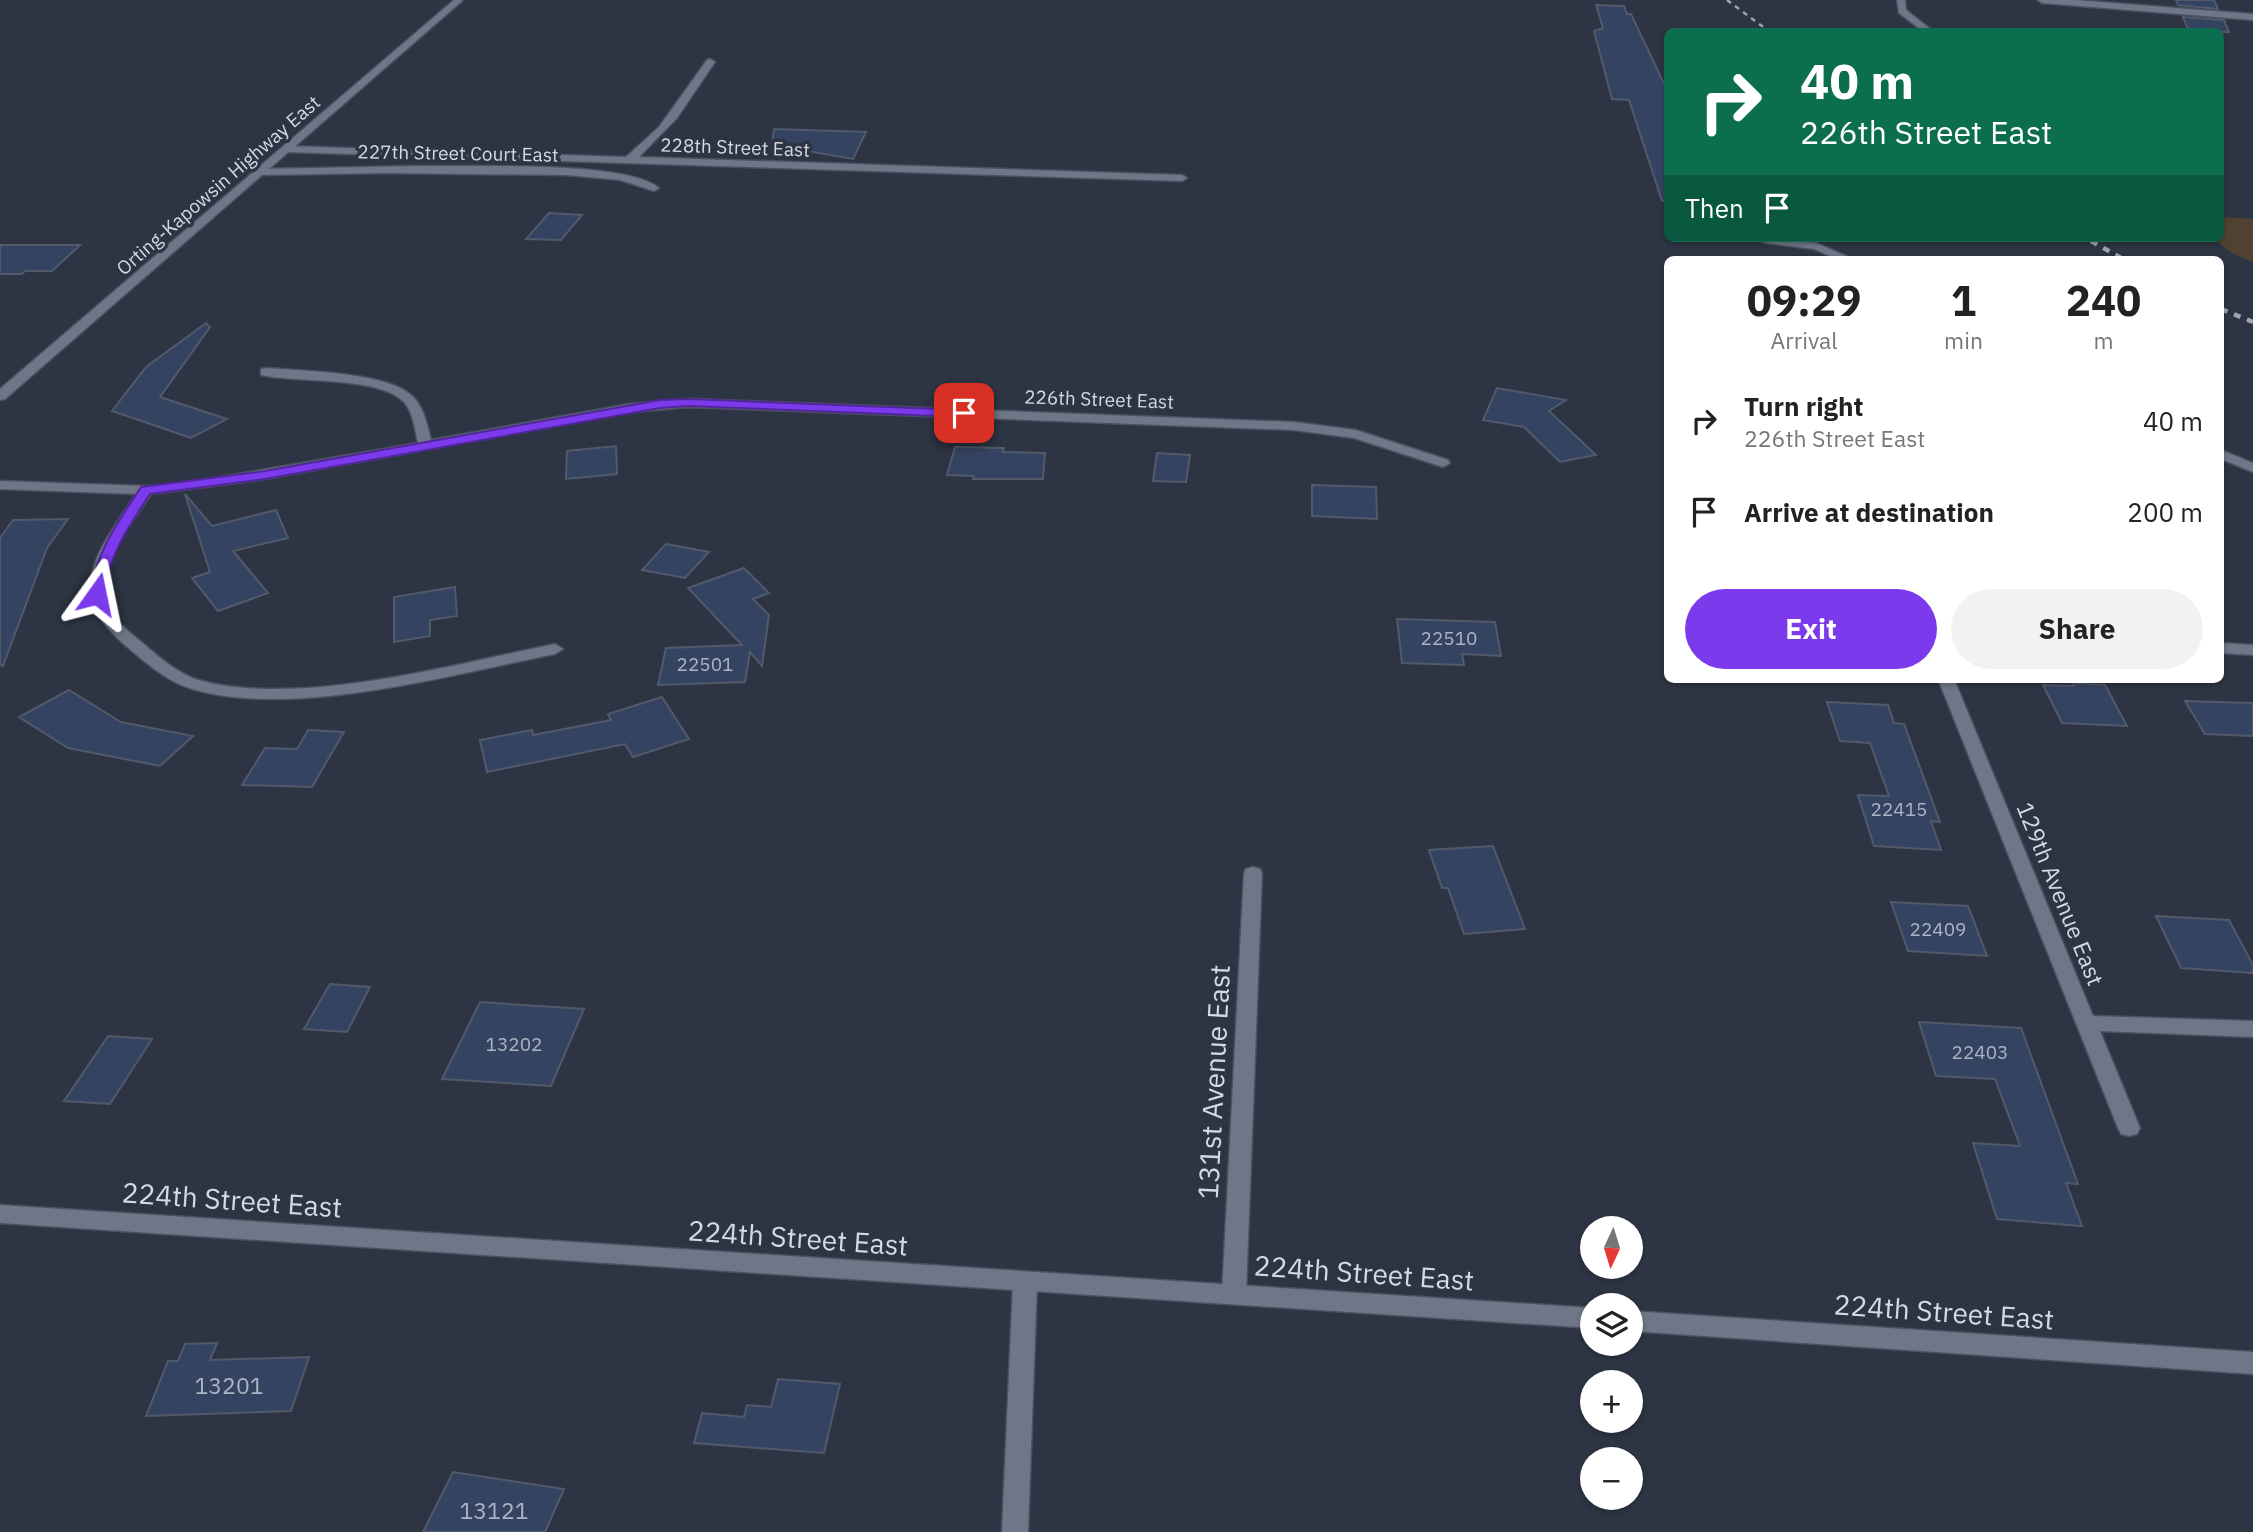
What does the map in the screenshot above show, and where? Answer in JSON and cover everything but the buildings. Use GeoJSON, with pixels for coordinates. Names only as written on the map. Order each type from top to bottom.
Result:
{"type":"FeatureCollection","features":[{"type":"Feature","properties":{"kind":"street","name":"Orting-Kapowsin Highway East"},"geometry":{"type":"LineString","coordinates":[[0,396],[459,0]]}},
{"type":"Feature","properties":{"kind":"street"},"geometry":{"type":"LineString","coordinates":[[1901,0],[1902,11],[1925,28]]}},
{"type":"Feature","properties":{"kind":"street"},"geometry":{"type":"LineString","coordinates":[[2042,0],[2253,17]]}},
{"type":"Feature","properties":{"kind":"street"},"geometry":{"type":"LineString","coordinates":[[627,161],[652,139],[710,62]]}},
{"type":"Feature","properties":{"kind":"street","name":"228th Street East"},"geometry":{"type":"LineString","coordinates":[[286,149],[1182,178]]}},
{"type":"Feature","properties":{"kind":"street","name":"227th Street Court East"},"geometry":{"type":"LineString","coordinates":[[259,172],[397,168],[538,171],[621,177],[638,180],[654,188]]}},
{"type":"Feature","properties":{"kind":"street"},"geometry":{"type":"LineString","coordinates":[[1768,243],[1795,242],[1816,246],[1840,256]]}},
{"type":"Feature","properties":{"kind":"street"},"geometry":{"type":"LineString","coordinates":[[266,372],[357,381],[402,394],[410,402],[426,445]]}},
{"type":"Feature","properties":{"kind":"street","name":"226th Street East"},"geometry":{"type":"LineString","coordinates":[[0,485],[146,490],[230,481],[631,408],[689,402],[1294,426],[1356,434],[1443,463]]}},
{"type":"Feature","properties":{"kind":"street"},"geometry":{"type":"LineString","coordinates":[[2224,455],[2253,468]]}},
{"type":"Feature","properties":{"kind":"street"},"geometry":{"type":"LineString","coordinates":[[146,490],[109,548],[100,573],[97,594],[101,607],[130,641],[164,667],[196,684],[247,692],[308,690],[368,684],[555,649]]}},
{"type":"Feature","properties":{"kind":"street"},"geometry":{"type":"LineString","coordinates":[[2224,648],[2253,650]]}},
{"type":"Feature","properties":{"kind":"street","name":"129th Avenue East"},"geometry":{"type":"LineString","coordinates":[[1948,683],[2129,1128]]}},
{"type":"Feature","properties":{"kind":"street","name":"131st Avenue East"},"geometry":{"type":"LineString","coordinates":[[1234,1294],[1254,873]]}},
{"type":"Feature","properties":{"kind":"street"},"geometry":{"type":"LineString","coordinates":[[2086,1023],[2253,1029]]}},
{"type":"Feature","properties":{"kind":"street","name":"224th Street East"},"geometry":{"type":"LineString","coordinates":[[0,1214],[1580,1317]]}},
{"type":"Feature","properties":{"kind":"street"},"geometry":{"type":"LineString","coordinates":[[1015,1532],[1025,1283]]}},
{"type":"Feature","properties":{"kind":"street","name":"224th Street East"},"geometry":{"type":"LineString","coordinates":[[1643,1322],[2253,1363]]}},
{"type":"Feature","properties":{"kind":"shaded area"},"geometry":{"type":"Polygon","coordinates":[[[2224,217],[2253,219],[2253,262],[2232,253],[2218,242],[2224,242],[2224,217]]]}},
{"type":"Feature","properties":{"kind":"railway"},"geometry":{"type":"LineString","coordinates":[[1727,0],[1765,28]]}},
{"type":"Feature","properties":{"kind":"railway"},"geometry":{"type":"LineString","coordinates":[[2093,242],[2118,256]]}},
{"type":"Feature","properties":{"kind":"railway"},"geometry":{"type":"LineString","coordinates":[[2224,310],[2253,322]]}},
{"type":"Feature","properties":{"kind":"route"},"geometry":{"type":"LineString","coordinates":[[97,594],[100,573],[109,548],[146,490],[218,483],[660,404],[689,402],[964,413]]}}]}
